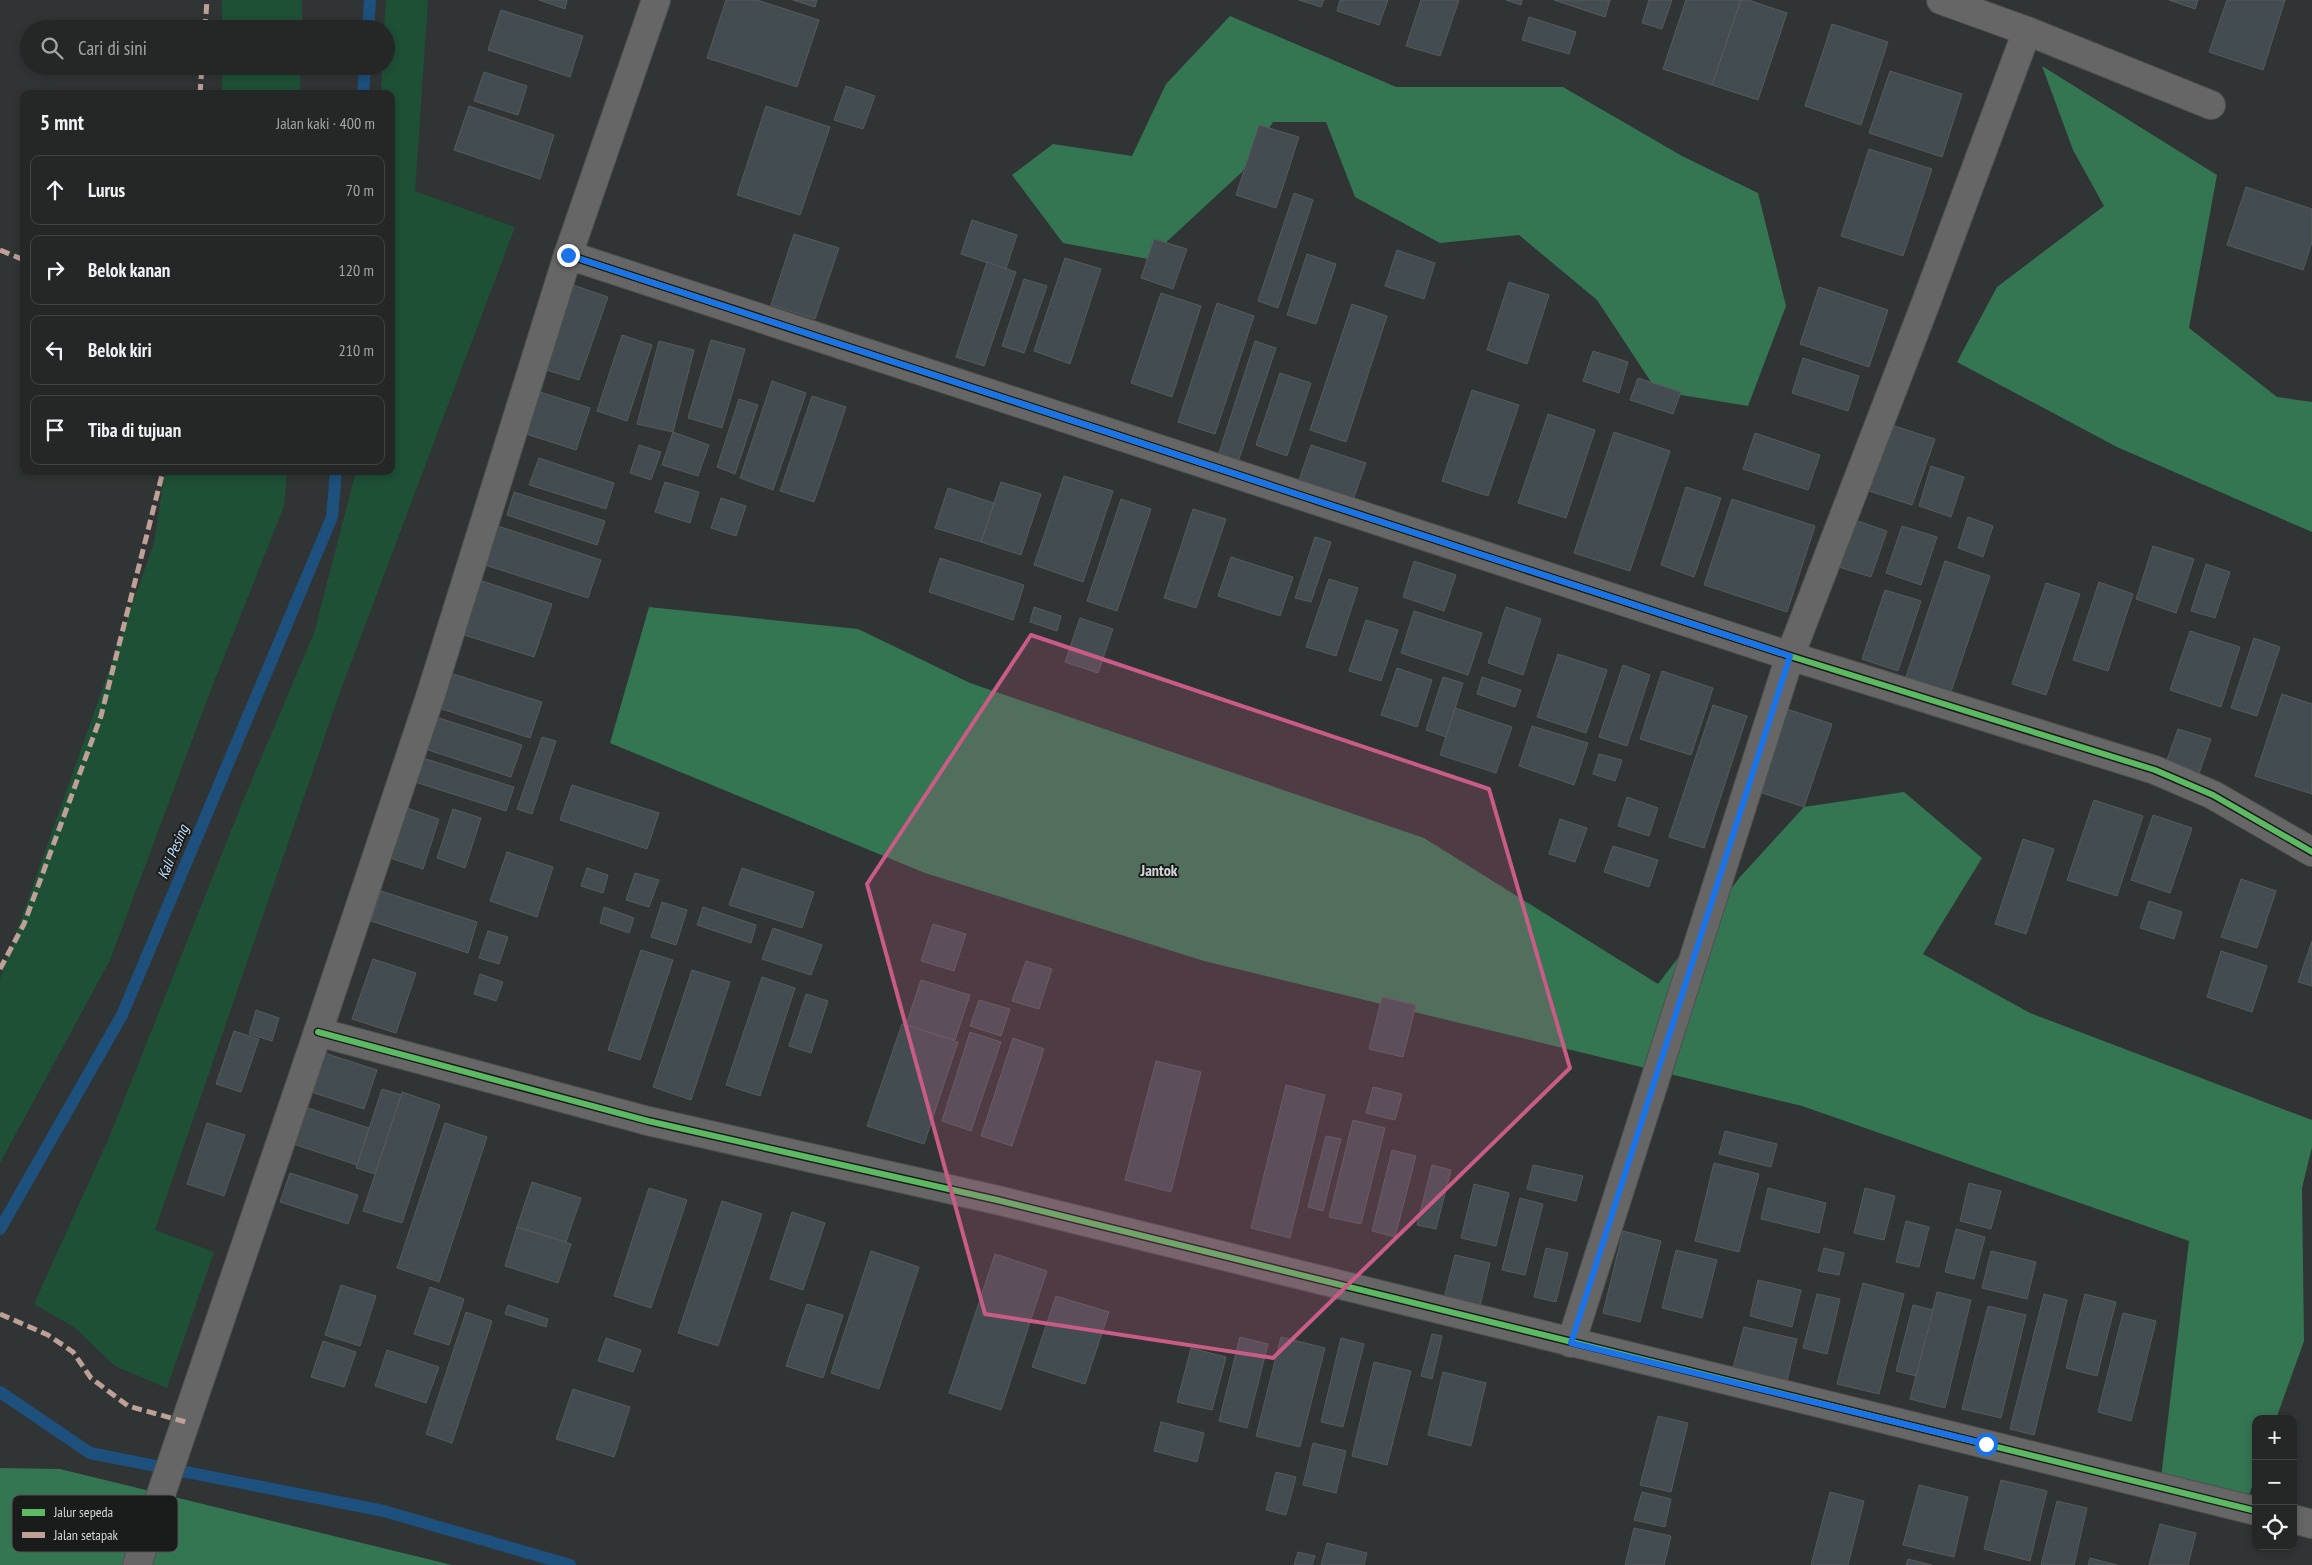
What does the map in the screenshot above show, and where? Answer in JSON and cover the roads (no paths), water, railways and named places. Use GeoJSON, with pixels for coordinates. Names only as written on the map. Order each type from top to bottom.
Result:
{"type":"FeatureCollection","features":[{"type":"Feature","properties":{"kind":"street"},"geometry":{"type":"LineString","coordinates":[[161,1495],[430,694],[568,255],[656,0]]}},
{"type":"Feature","properties":{"kind":"street"},"geometry":{"type":"LineString","coordinates":[[1941,0],[2211,105]]}},
{"type":"Feature","properties":{"kind":"street"},"geometry":{"type":"LineString","coordinates":[[1571,1343],[1790,656],[1925,306],[2027,32]]}},
{"type":"Feature","properties":{"kind":"street"},"geometry":{"type":"LineString","coordinates":[[568,255],[1790,656],[2155,770],[2213,796],[2312,852]]}},
{"type":"Feature","properties":{"kind":"street"},"geometry":{"type":"LineString","coordinates":[[318,1032],[648,1121],[997,1200],[2252,1510]]}},
{"type":"Feature","properties":{"kind":"street"},"geometry":{"type":"LineString","coordinates":[[2297,1520],[2312,1524]]}},
{"type":"Feature","properties":{"kind":"street"},"geometry":{"type":"LineString","coordinates":[[137,1565],[141,1552]]}},
{"type":"Feature","properties":{"kind":"waterway","name":"Kali Pesing"},"geometry":{"type":"LineString","coordinates":[[369,20],[370,0]]}},
{"type":"Feature","properties":{"kind":"waterway","name":"Kali Pesing"},"geometry":{"type":"LineString","coordinates":[[363,90],[364,75]]}},
{"type":"Feature","properties":{"kind":"waterway","name":"Kali Pesing"},"geometry":{"type":"LineString","coordinates":[[0,1229],[122,1015],[332,517],[336,475]]}},
{"type":"Feature","properties":{"kind":"waterway"},"geometry":{"type":"LineString","coordinates":[[0,1392],[90,1453],[384,1511],[570,1565]]}},
{"type":"Feature","properties":{"kind":"district","name":"Jantok"},"geometry":{"type":"Point","coordinates":[1159,870]}}]}
